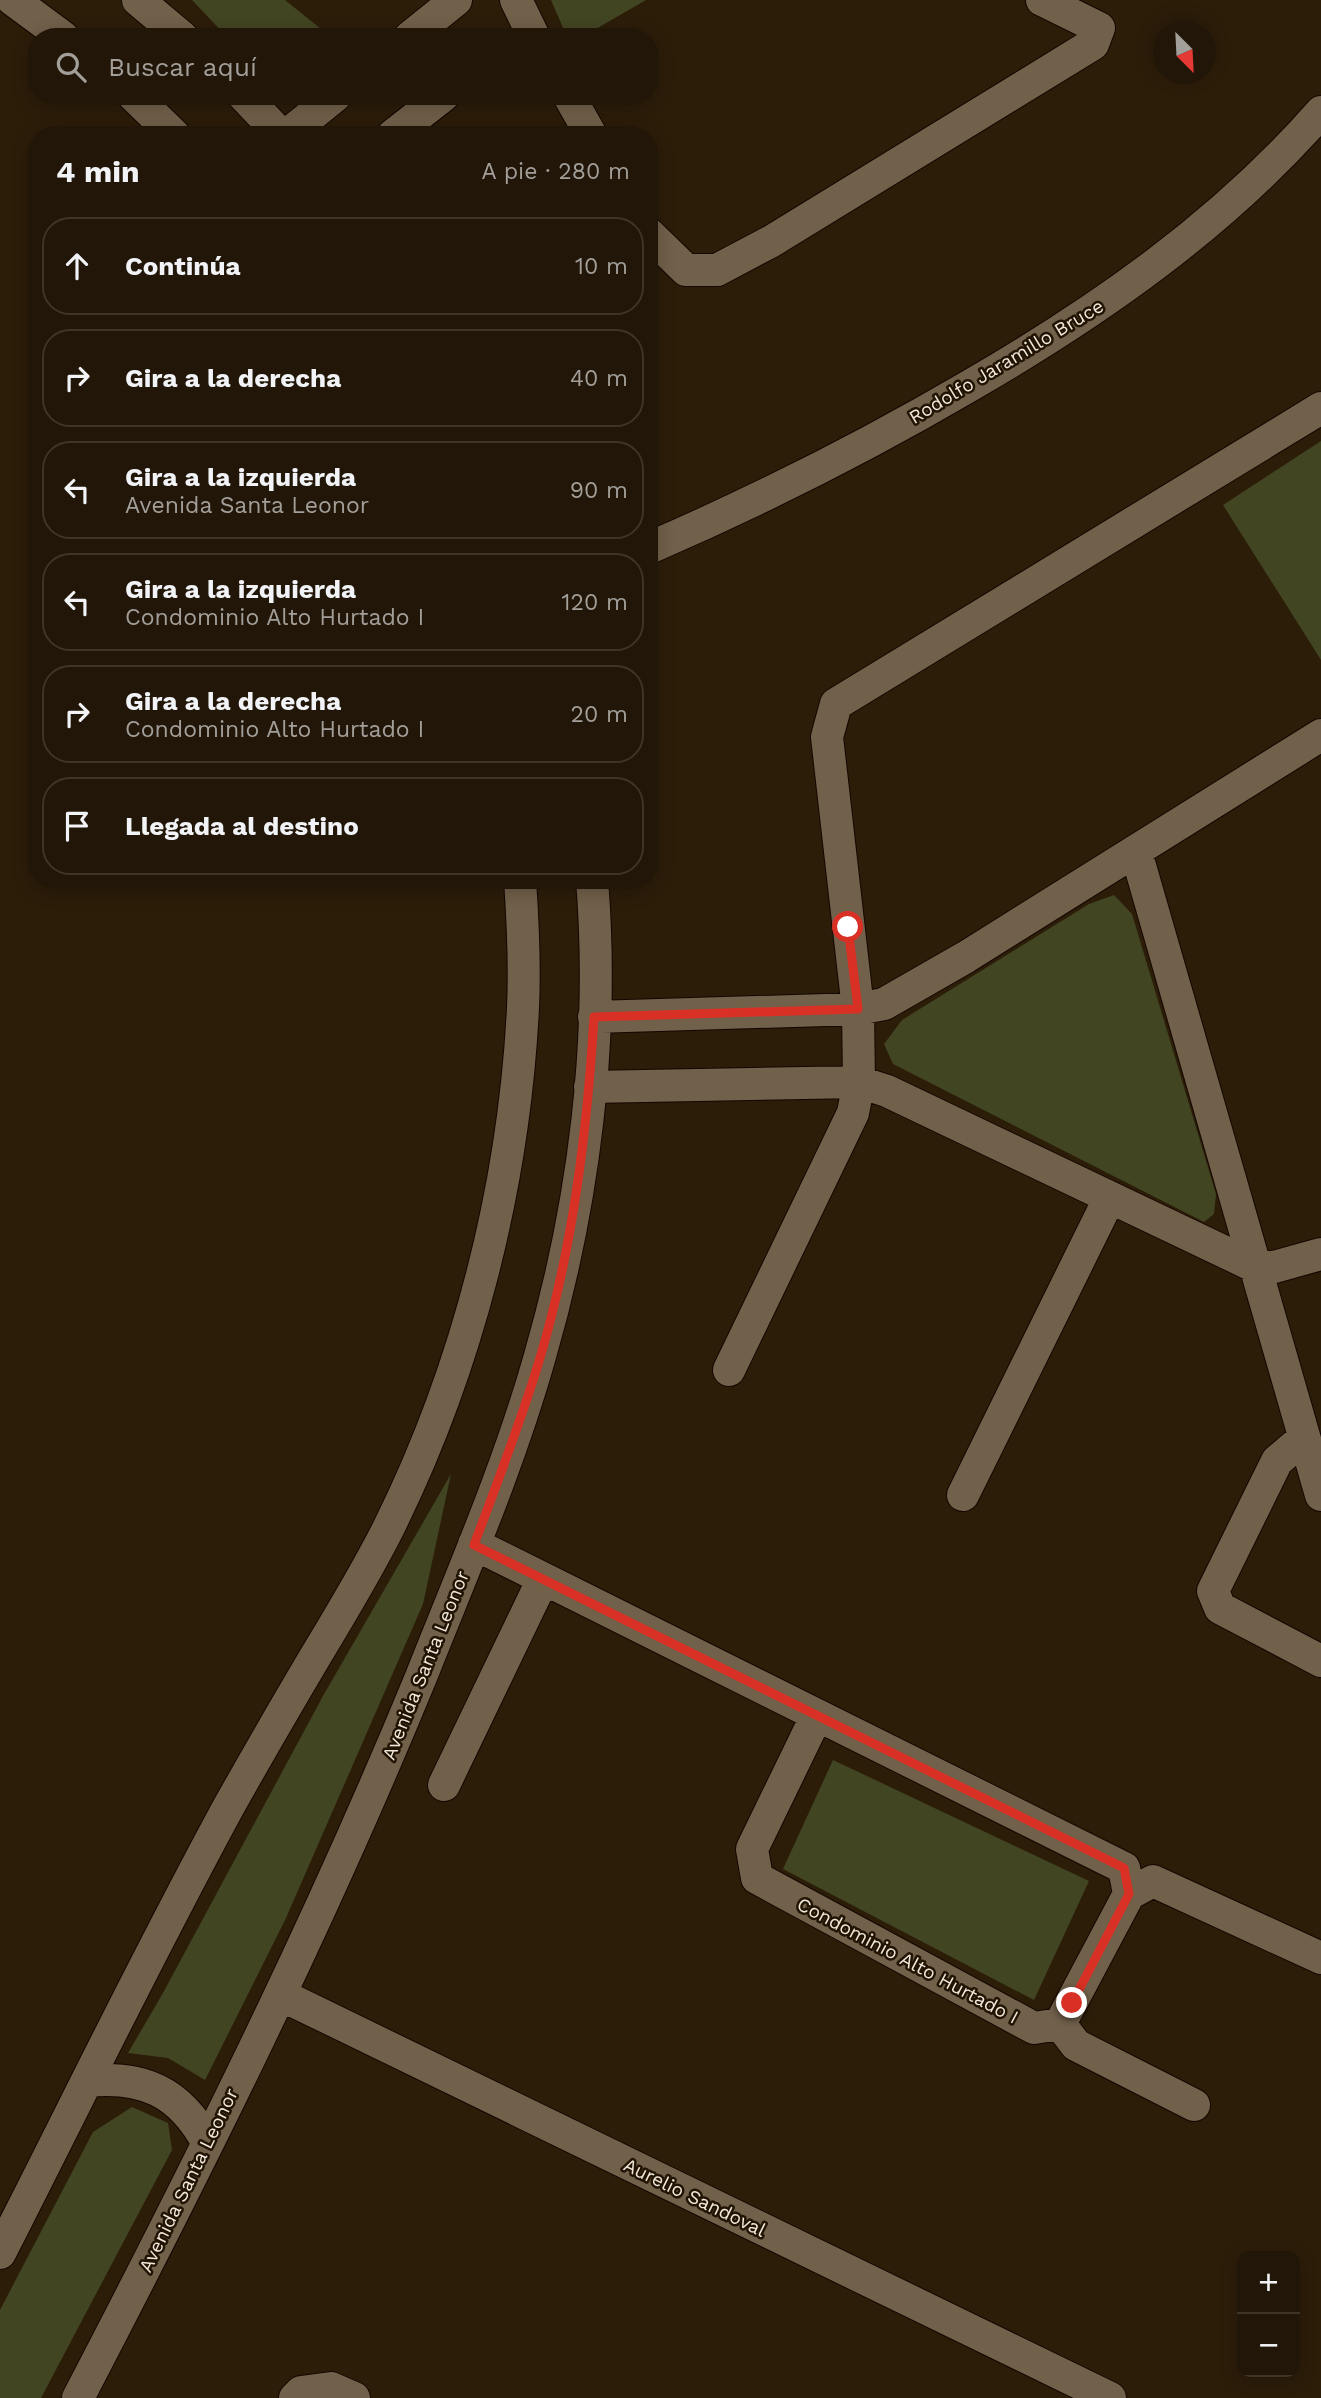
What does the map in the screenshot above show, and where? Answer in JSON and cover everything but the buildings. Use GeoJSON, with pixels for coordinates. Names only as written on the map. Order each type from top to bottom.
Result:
{"type":"FeatureCollection","features":[{"type":"Feature","properties":{"kind":"street"},"geometry":{"type":"LineString","coordinates":[[13,0],[51,28]]}},
{"type":"Feature","properties":{"kind":"street"},"geometry":{"type":"LineString","coordinates":[[138,0],[171,28]]}},
{"type":"Feature","properties":{"kind":"street"},"geometry":{"type":"LineString","coordinates":[[421,28],[456,0]]}},
{"type":"Feature","properties":{"kind":"street"},"geometry":{"type":"LineString","coordinates":[[516,0],[526,28]]}},
{"type":"Feature","properties":{"kind":"street"},"geometry":{"type":"LineString","coordinates":[[658,243],[686,270],[717,270],[770,242],[1093,44],[1099,28],[1042,0]]}},
{"type":"Feature","properties":{"kind":"street"},"geometry":{"type":"LineString","coordinates":[[143,105],[165,126]]}},
{"type":"Feature","properties":{"kind":"street"},"geometry":{"type":"LineString","coordinates":[[253,105],[272,126]]}},
{"type":"Feature","properties":{"kind":"street"},"geometry":{"type":"LineString","coordinates":[[298,126],[324,105]]}},
{"type":"Feature","properties":{"kind":"street"},"geometry":{"type":"LineString","coordinates":[[405,126],[431,105]]}},
{"type":"Feature","properties":{"kind":"street"},"geometry":{"type":"LineString","coordinates":[[574,105],[586,126]]}},
{"type":"Feature","properties":{"kind":"street","name":"Rodolfo Jaramillo Bruce"},"geometry":{"type":"LineString","coordinates":[[658,544],[721,517],[841,458],[929,410],[1085,317],[1150,270],[1213,219],[1263,173],[1321,112]]}},
{"type":"Feature","properties":{"kind":"street"},"geometry":{"type":"LineString","coordinates":[[729,1370],[853,1113],[859,1082],[858,1009],[827,737],[836,704],[1321,408]]}},
{"type":"Feature","properties":{"kind":"street"},"geometry":{"type":"LineString","coordinates":[[594,1017],[858,1009],[884,1004],[966,957],[1321,736]]}},
{"type":"Feature","properties":{"kind":"street"},"geometry":{"type":"LineString","coordinates":[[1136,852],[1321,1495]]}},
{"type":"Feature","properties":{"kind":"street"},"geometry":{"type":"LineString","coordinates":[[0,2253],[142,1969],[230,1805],[388,1530],[446,1393],[477,1289],[506,1157],[523,1008],[520,889]]}},
{"type":"Feature","properties":{"kind":"street","name":"Avenida Santa Leonor"},"geometry":{"type":"LineString","coordinates":[[78,2398],[281,1995],[342,1862],[400,1728],[511,1445],[540,1357],[563,1269],[579,1179],[590,1087],[594,1017],[592,889]]}},
{"type":"Feature","properties":{"kind":"street"},"geometry":{"type":"LineString","coordinates":[[590,1087],[859,1082],[887,1091],[1254,1266],[1274,1267],[1321,1254]]}},
{"type":"Feature","properties":{"kind":"street"},"geometry":{"type":"LineString","coordinates":[[963,1494],[1110,1197]]}},
{"type":"Feature","properties":{"kind":"street"},"geometry":{"type":"LineString","coordinates":[[1304,1438],[1277,1461],[1213,1591],[1220,1608],[1321,1661]]}},
{"type":"Feature","properties":{"kind":"street"},"geometry":{"type":"LineString","coordinates":[[474,1545],[1124,1868],[1129,1894]]}},
{"type":"Feature","properties":{"kind":"street"},"geometry":{"type":"LineString","coordinates":[[444,1785],[543,1579]]}},
{"type":"Feature","properties":{"kind":"street","name":"Condominio Alto Hurtado I"},"geometry":{"type":"LineString","coordinates":[[817,1715],[752,1849],[757,1878],[1034,2028],[1060,2024]]}},
{"type":"Feature","properties":{"kind":"street"},"geometry":{"type":"LineString","coordinates":[[1194,2105],[1076,2045],[1060,2024],[1129,1894],[1153,1881],[1321,1958]]}},
{"type":"Feature","properties":{"kind":"street","name":"Aurelio Sandoval"},"geometry":{"type":"LineString","coordinates":[[281,1995],[1110,2398]]}},
{"type":"Feature","properties":{"kind":"street"},"geometry":{"type":"LineString","coordinates":[[87,2081],[136,2081],[160,2091],[179,2104],[196,2121],[207,2142]]}},
{"type":"Feature","properties":{"kind":"street"},"geometry":{"type":"LineString","coordinates":[[295,2398],[301,2392],[331,2388],[354,2398]]}},
{"type":"Feature","properties":{"kind":"green space"},"geometry":{"type":"Polygon","coordinates":[[[192,0],[285,0],[320,28],[218,28],[192,0]]]}},
{"type":"Feature","properties":{"kind":"green space"},"geometry":{"type":"Polygon","coordinates":[[[551,0],[646,0],[598,28],[563,28],[551,0]]]}},
{"type":"Feature","properties":{"kind":"green space"},"geometry":{"type":"Polygon","coordinates":[[[1321,441],[1321,660],[1223,505],[1321,441]]]}},
{"type":"Feature","properties":{"kind":"green space"},"geometry":{"type":"Polygon","coordinates":[[[1114,895],[1132,914],[1216,1194],[1214,1214],[1204,1222],[893,1064],[884,1044],[902,1020],[1089,904],[1114,895]]]}},
{"type":"Feature","properties":{"kind":"green space"},"geometry":{"type":"Polygon","coordinates":[[[451,1474],[423,1604],[286,1918],[205,2080],[168,2058],[128,2053],[323,1696],[451,1474]]]}},
{"type":"Feature","properties":{"kind":"green space"},"geometry":{"type":"Polygon","coordinates":[[[833,1760],[1089,1881],[1034,2000],[783,1869],[833,1760]]]}},
{"type":"Feature","properties":{"kind":"green space"},"geometry":{"type":"Polygon","coordinates":[[[132,2107],[168,2123],[172,2150],[41,2398],[0,2398],[0,2310],[93,2132],[132,2107]]]}},
{"type":"Feature","properties":{"kind":"route"},"geometry":{"type":"LineString","coordinates":[[848,927],[858,1009],[594,1017],[590,1087],[579,1179],[563,1269],[540,1357],[474,1545],[1124,1868],[1129,1894],[1072,2003]]}}]}
